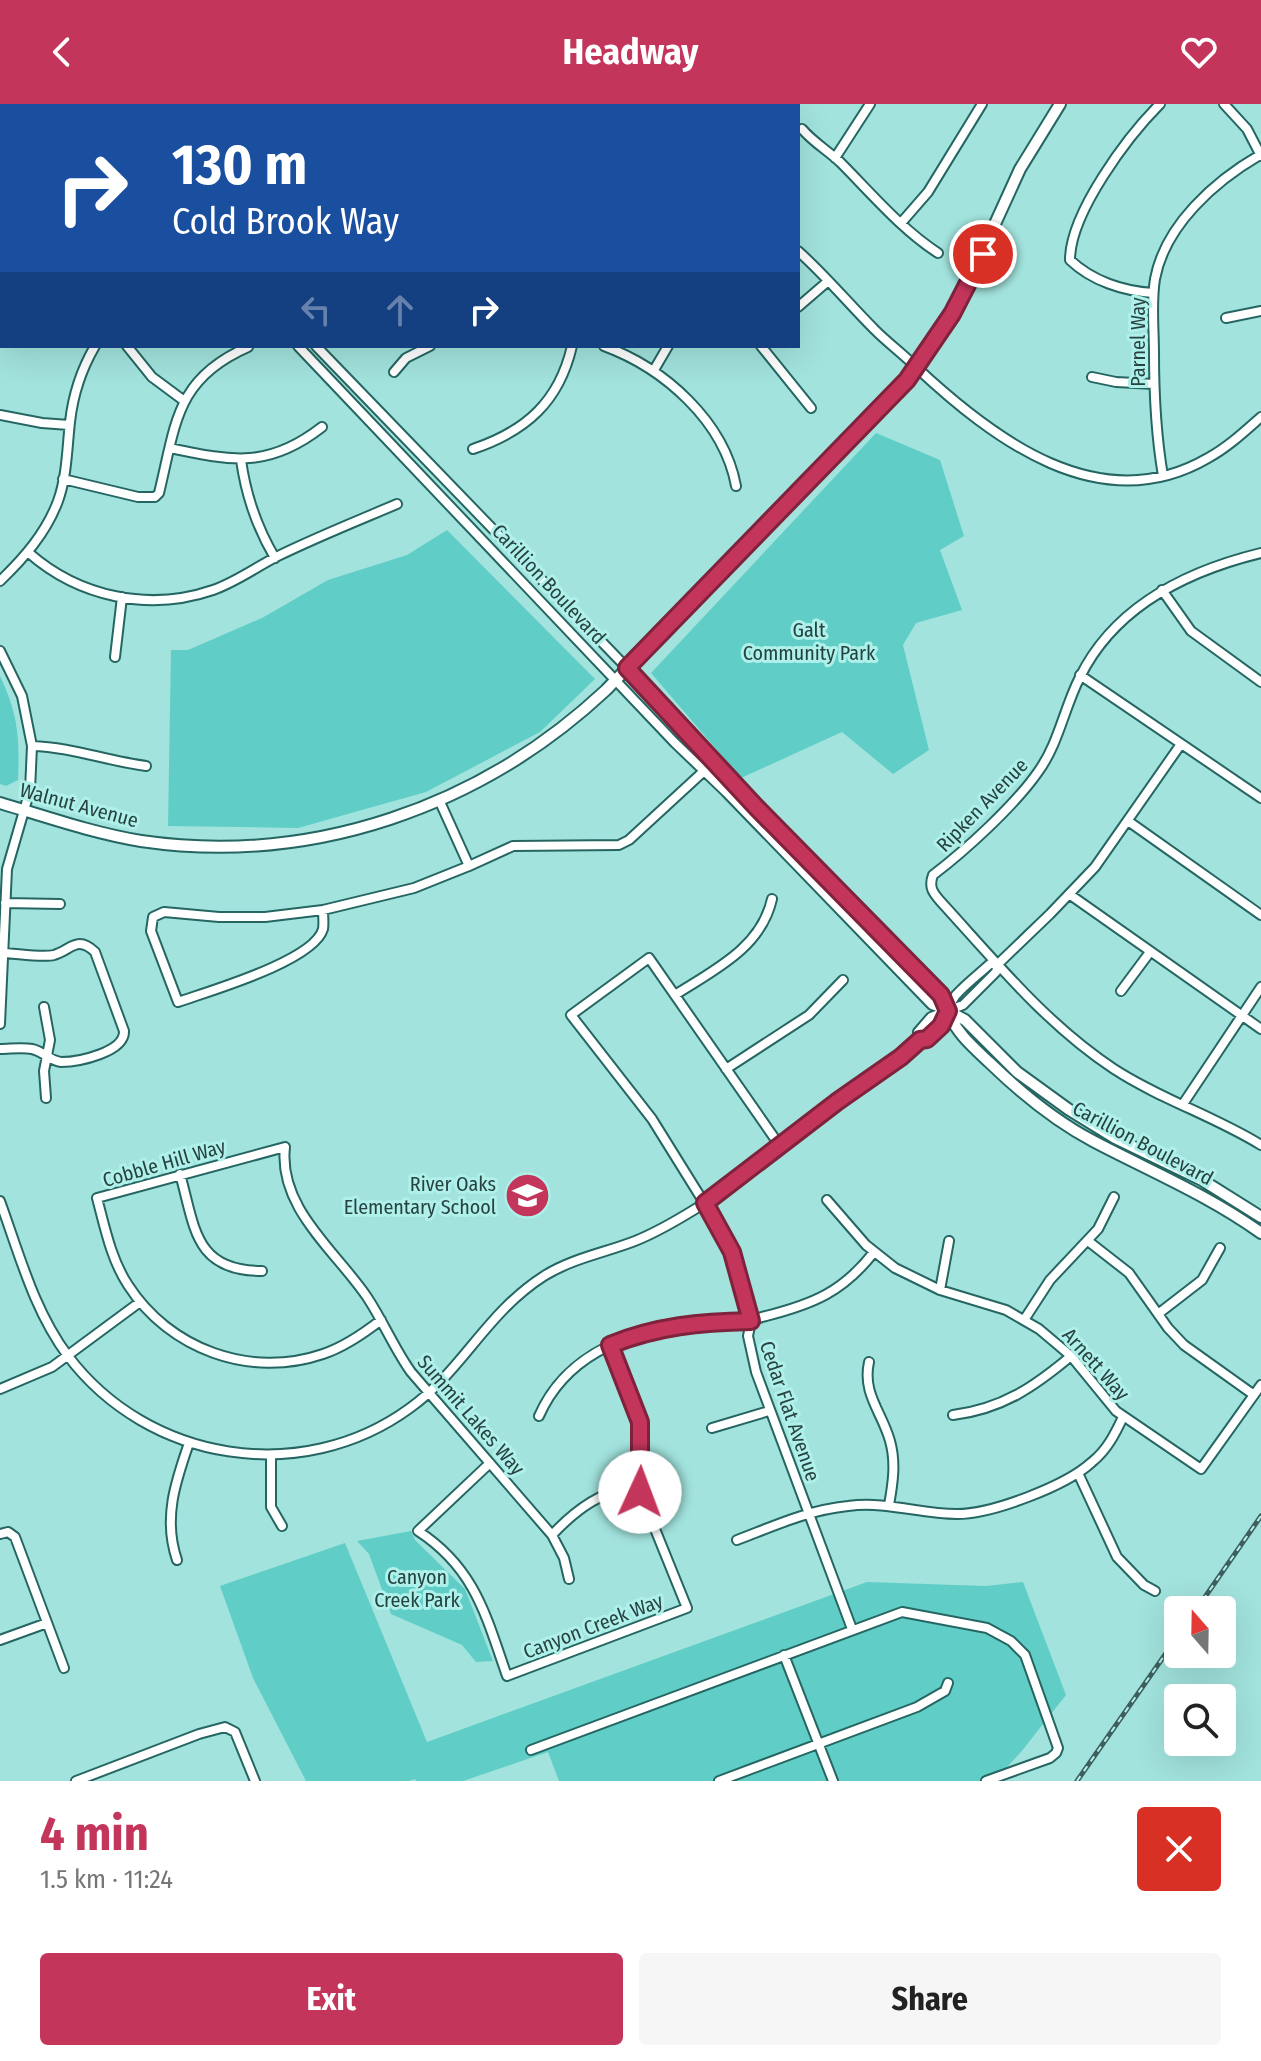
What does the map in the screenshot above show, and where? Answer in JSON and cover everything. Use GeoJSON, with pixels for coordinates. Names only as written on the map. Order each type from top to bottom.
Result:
{"type":"FeatureCollection","features":[{"type":"Feature","properties":{"kind":"street"},"geometry":{"type":"LineString","coordinates":[[835,158],[870,104]]}},
{"type":"Feature","properties":{"kind":"street"},"geometry":{"type":"LineString","coordinates":[[901,223],[928,192],[982,104]]}},
{"type":"Feature","properties":{"kind":"street","name":"Walnut Avenue"},"geometry":{"type":"LineString","coordinates":[[0,803],[102,833],[140,840],[226,847],[274,844],[349,832],[386,822],[440,802],[532,751],[563,728],[615,681],[885,404],[916,367],[963,294],[1020,169],[1060,104]]}},
{"type":"Feature","properties":{"kind":"street"},"geometry":{"type":"LineString","coordinates":[[1153,293],[1128,290],[1089,274],[1070,260],[1070,251],[1081,219],[1103,178],[1133,134],[1160,104]]}},
{"type":"Feature","properties":{"kind":"street"},"geometry":{"type":"LineString","coordinates":[[1224,104],[1247,129],[1261,156]]}},
{"type":"Feature","properties":{"kind":"street"},"geometry":{"type":"LineString","coordinates":[[802,129],[901,223],[938,253]]}},
{"type":"Feature","properties":{"kind":"street","name":"Parnel Way"},"geometry":{"type":"LineString","coordinates":[[1163,476],[1156,436],[1154,384],[1153,293],[1160,260],[1180,225],[1217,184],[1261,156]]}},
{"type":"Feature","properties":{"kind":"street"},"geometry":{"type":"LineString","coordinates":[[800,253],[879,334],[969,415],[1046,462],[1070,471],[1110,479],[1144,480],[1163,476],[1207,459],[1261,417]]}},
{"type":"Feature","properties":{"kind":"street"},"geometry":{"type":"LineString","coordinates":[[800,305],[827,282]]}},
{"type":"Feature","properties":{"kind":"street"},"geometry":{"type":"LineString","coordinates":[[1226,318],[1261,311]]}},
{"type":"Feature","properties":{"kind":"street"},"geometry":{"type":"LineString","coordinates":[[0,581],[29,553],[51,515],[63,479],[69,425],[78,383],[94,348]]}},
{"type":"Feature","properties":{"kind":"street"},"geometry":{"type":"LineString","coordinates":[[129,348],[152,377],[183,400]]}},
{"type":"Feature","properties":{"kind":"street"},"geometry":{"type":"LineString","coordinates":[[63,479],[138,497],[155,497],[159,493],[183,400],[220,362],[246,348]]}},
{"type":"Feature","properties":{"kind":"street","name":"Carillion Boulevard"},"geometry":{"type":"LineString","coordinates":[[300,348],[615,681],[932,1005],[965,1020],[1017,1072],[1068,1109],[1115,1138],[1202,1180],[1261,1217]]}},
{"type":"Feature","properties":{"kind":"street","name":"Carillion Boulevard"},"geometry":{"type":"LineString","coordinates":[[318,348],[627,668],[756,807],[941,995],[954,1027],[984,1057],[1027,1097],[1056,1118],[1091,1140],[1203,1195],[1261,1233]]}},
{"type":"Feature","properties":{"kind":"street"},"geometry":{"type":"LineString","coordinates":[[394,372],[406,358],[426,348]]}},
{"type":"Feature","properties":{"kind":"street"},"geometry":{"type":"LineString","coordinates":[[473,449],[514,432],[542,407],[555,389],[571,348]]}},
{"type":"Feature","properties":{"kind":"street"},"geometry":{"type":"LineString","coordinates":[[608,348],[654,370],[697,411],[730,464],[736,486]]}},
{"type":"Feature","properties":{"kind":"street"},"geometry":{"type":"LineString","coordinates":[[654,370],[667,348]]}},
{"type":"Feature","properties":{"kind":"street"},"geometry":{"type":"LineString","coordinates":[[763,348],[811,408]]}},
{"type":"Feature","properties":{"kind":"street"},"geometry":{"type":"LineString","coordinates":[[1092,377],[1154,384]]}},
{"type":"Feature","properties":{"kind":"street"},"geometry":{"type":"LineString","coordinates":[[0,415],[69,425]]}},
{"type":"Feature","properties":{"kind":"street"},"geometry":{"type":"LineString","coordinates":[[170,448],[241,460],[263,457],[298,445],[322,427]]}},
{"type":"Feature","properties":{"kind":"street"},"geometry":{"type":"LineString","coordinates":[[241,460],[247,497],[275,558]]}},
{"type":"Feature","properties":{"kind":"street"},"geometry":{"type":"LineString","coordinates":[[29,553],[54,573],[79,587],[144,600],[193,596],[237,579],[275,558],[397,504]]}},
{"type":"Feature","properties":{"kind":"street","name":"Ripken Avenue"},"geometry":{"type":"LineString","coordinates":[[998,964],[932,891],[930,883],[933,875],[1021,794],[1039,771],[1052,748],[1080,675],[1096,649],[1135,608],[1162,590],[1211,567],[1261,553]]}},
{"type":"Feature","properties":{"kind":"street"},"geometry":{"type":"LineString","coordinates":[[1162,590],[1191,631],[1261,682]]}},
{"type":"Feature","properties":{"kind":"street"},"geometry":{"type":"LineString","coordinates":[[115,657],[122,597]]}},
{"type":"Feature","properties":{"kind":"street"},"geometry":{"type":"LineString","coordinates":[[0,651],[22,696],[32,746],[30,790],[4,868],[0,1024]]}},
{"type":"Feature","properties":{"kind":"street"},"geometry":{"type":"LineString","coordinates":[[1080,675],[1261,798]]}},
{"type":"Feature","properties":{"kind":"street"},"geometry":{"type":"LineString","coordinates":[[0,1201],[38,1304],[68,1356],[96,1388],[130,1415],[189,1443],[229,1453],[271,1456],[314,1451],[355,1439],[394,1420],[429,1393],[458,1363],[497,1314],[524,1290],[576,1259],[633,1241],[705,1203],[901,1057],[920,1040],[918,1032],[931,1017],[963,1005],[996,972],[998,964],[1095,867],[1181,744]]}},
{"type":"Feature","properties":{"kind":"street"},"geometry":{"type":"LineString","coordinates":[[32,746],[73,749],[103,759],[146,766]]}},
{"type":"Feature","properties":{"kind":"street"},"geometry":{"type":"LineString","coordinates":[[323,910],[323,930],[311,945],[292,958],[276,967],[178,1002],[151,931],[153,917],[164,912],[265,917],[323,910],[414,888],[513,846],[619,845],[629,840],[704,771]]}},
{"type":"Feature","properties":{"kind":"street"},"geometry":{"type":"LineString","coordinates":[[440,802],[469,866]]}},
{"type":"Feature","properties":{"kind":"street"},"geometry":{"type":"LineString","coordinates":[[1128,821],[1261,915]]}},
{"type":"Feature","properties":{"kind":"street"},"geometry":{"type":"LineString","coordinates":[[1069,894],[1261,1029]]}},
{"type":"Feature","properties":{"kind":"street"},"geometry":{"type":"LineString","coordinates":[[772,899],[765,922],[746,946],[675,995],[780,1146]]}},
{"type":"Feature","properties":{"kind":"street"},"geometry":{"type":"LineString","coordinates":[[5,903],[60,904]]}},
{"type":"Feature","properties":{"kind":"street"},"geometry":{"type":"LineString","coordinates":[[0,1049],[34,1049],[57,1062],[81,1060],[120,1046],[125,1038],[95,952],[82,943],[64,948],[54,955],[1,953]]}},
{"type":"Feature","properties":{"kind":"street"},"geometry":{"type":"LineString","coordinates":[[1121,991],[1150,952]]}},
{"type":"Feature","properties":{"kind":"street","name":"Cedar Flat Avenue"},"geometry":{"type":"LineString","coordinates":[[675,995],[649,958],[571,1015],[652,1119],[732,1252],[751,1321],[748,1336],[769,1411],[852,1629]]}},
{"type":"Feature","properties":{"kind":"street"},"geometry":{"type":"LineString","coordinates":[[998,964],[1027,997],[1099,1059],[1134,1081],[1261,1145]]}},
{"type":"Feature","properties":{"kind":"street"},"geometry":{"type":"LineString","coordinates":[[726,1069],[809,1015],[843,980]]}},
{"type":"Feature","properties":{"kind":"street"},"geometry":{"type":"LineString","coordinates":[[1183,1104],[1261,987]]}},
{"type":"Feature","properties":{"kind":"street"},"geometry":{"type":"LineString","coordinates":[[44,1007],[50,1040],[49,1058],[44,1071],[46,1098]]}},
{"type":"Feature","properties":{"kind":"street","name":"Cobble Hill Way"},"geometry":{"type":"LineString","coordinates":[[285,1147],[97,1198],[113,1256],[122,1275],[140,1302],[164,1326],[190,1343],[223,1357],[260,1363],[292,1361],[323,1354],[352,1341],[381,1320]]}},
{"type":"Feature","properties":{"kind":"street","name":"Summit Lakes Way"},"geometry":{"type":"LineString","coordinates":[[285,1147],[283,1162],[292,1192],[305,1217],[359,1286],[403,1362],[552,1535],[564,1558],[569,1579]]}},
{"type":"Feature","properties":{"kind":"street"},"geometry":{"type":"LineString","coordinates":[[180,1174],[197,1233],[207,1252],[231,1268],[262,1271]]}},
{"type":"Feature","properties":{"kind":"street"},"geometry":{"type":"LineString","coordinates":[[1024,1320],[1050,1280],[1098,1229],[1114,1197]]}},
{"type":"Feature","properties":{"kind":"street","name":"Arnett Way"},"geometry":{"type":"LineString","coordinates":[[827,1200],[874,1252],[905,1274],[940,1290],[989,1303],[1048,1336],[1071,1356],[1105,1400],[1123,1417],[1201,1469],[1254,1395]]}},
{"type":"Feature","properties":{"kind":"street"},"geometry":{"type":"LineString","coordinates":[[940,1290],[949,1241]]}},
{"type":"Feature","properties":{"kind":"street"},"geometry":{"type":"LineString","coordinates":[[1088,1241],[1129,1273],[1158,1314],[1193,1353],[1254,1395],[1261,1385]]}},
{"type":"Feature","properties":{"kind":"street"},"geometry":{"type":"LineString","coordinates":[[1158,1314],[1202,1280],[1220,1248]]}},
{"type":"Feature","properties":{"kind":"street"},"geometry":{"type":"LineString","coordinates":[[539,1416],[566,1373],[610,1345],[639,1333],[670,1326],[751,1321],[803,1307],[848,1280],[874,1252]]}},
{"type":"Feature","properties":{"kind":"street"},"geometry":{"type":"LineString","coordinates":[[0,1389],[39,1374],[68,1356],[140,1302]]}},
{"type":"Feature","properties":{"kind":"street","name":"Canyon Creek Way"},"geometry":{"type":"LineString","coordinates":[[490,1463],[418,1531],[447,1552],[468,1577],[507,1676],[687,1608],[643,1500],[639,1483],[642,1454],[640,1422],[610,1345]]}},
{"type":"Feature","properties":{"kind":"street"},"geometry":{"type":"LineString","coordinates":[[953,1415],[986,1409],[1013,1399],[1071,1356]]}},
{"type":"Feature","properties":{"kind":"street"},"geometry":{"type":"LineString","coordinates":[[869,1362],[867,1377],[870,1398],[886,1429],[893,1455],[894,1476],[889,1505]]}},
{"type":"Feature","properties":{"kind":"street"},"geometry":{"type":"LineString","coordinates":[[712,1428],[769,1411]]}},
{"type":"Feature","properties":{"kind":"street"},"geometry":{"type":"LineString","coordinates":[[737,1540],[808,1512],[847,1506],[889,1505],[942,1514],[977,1513],[1004,1505],[1078,1473],[1106,1448],[1123,1417]]}},
{"type":"Feature","properties":{"kind":"street"},"geometry":{"type":"LineString","coordinates":[[177,1560],[171,1536],[170,1509],[189,1443]]}},
{"type":"Feature","properties":{"kind":"street"},"geometry":{"type":"LineString","coordinates":[[271,1456],[271,1507],[282,1526]]}},
{"type":"Feature","properties":{"kind":"street"},"geometry":{"type":"LineString","coordinates":[[1078,1473],[1117,1557],[1144,1585],[1155,1591]]}},
{"type":"Feature","properties":{"kind":"street"},"geometry":{"type":"LineString","coordinates":[[552,1535],[569,1516],[591,1500],[639,1483]]}},
{"type":"Feature","properties":{"kind":"street"},"geometry":{"type":"LineString","coordinates":[[0,1534],[8,1532],[15,1537],[64,1668]]}},
{"type":"Feature","properties":{"kind":"street"},"geometry":{"type":"LineString","coordinates":[[531,1750],[902,1612],[987,1628],[1011,1641],[1025,1655],[1058,1748],[1050,1758],[986,1781]]}},
{"type":"Feature","properties":{"kind":"street"},"geometry":{"type":"LineString","coordinates":[[0,1640],[47,1623]]}},
{"type":"Feature","properties":{"kind":"street"},"geometry":{"type":"LineString","coordinates":[[784,1655],[833,1781]]}},
{"type":"Feature","properties":{"kind":"street"},"geometry":{"type":"LineString","coordinates":[[719,1781],[917,1707],[945,1691],[948,1683]]}},
{"type":"Feature","properties":{"kind":"street"},"geometry":{"type":"LineString","coordinates":[[76,1781],[225,1727],[235,1732],[255,1781]]}},
{"type":"Feature","properties":{"kind":"green space","name":"Galt Community Park"},"geometry":{"type":"Polygon","coordinates":[[[876,433],[940,460],[964,536],[940,550],[962,610],[916,623],[903,645],[929,750],[893,774],[842,732],[741,778],[651,673],[876,433]]]}},
{"type":"Feature","properties":{"kind":"green space"},"geometry":{"type":"Polygon","coordinates":[[[447,530],[595,679],[540,732],[426,792],[298,828],[168,826],[171,650],[188,650],[262,618],[328,580],[407,555],[447,530]]]}},
{"type":"Feature","properties":{"kind":"green space"},"geometry":{"type":"Polygon","coordinates":[[[0,676],[11,702],[19,751],[18,780],[6,786],[0,784],[0,676]]]}},
{"type":"Feature","properties":{"kind":"green space","name":"Canyon Creek Park"},"geometry":{"type":"Polygon","coordinates":[[[411,1531],[415,1540],[465,1589],[493,1661],[476,1662],[462,1645],[391,1614],[369,1554],[357,1541],[411,1531]]]}},
{"type":"Feature","properties":{"kind":"green space"},"geometry":{"type":"Polygon","coordinates":[[[345,1543],[427,1742],[867,1582],[986,1586],[1023,1582],[1066,1695],[994,1781],[559,1781],[548,1752],[463,1781],[306,1781],[253,1678],[220,1586],[345,1543]]]}},
{"type":"Feature","properties":{"kind":"railway"},"geometry":{"type":"LineString","coordinates":[[1206,1596],[1261,1516]]}},
{"type":"Feature","properties":{"kind":"railway"},"geometry":{"type":"LineString","coordinates":[[1077,1781],[1164,1656]]}},
{"type":"Feature","properties":{"kind":"place","name":"River Oaks Elementary School"},"geometry":{"type":"Point","coordinates":[527,1195]}},
{"type":"Feature","properties":{"kind":"route"},"geometry":{"type":"LineString","coordinates":[[640,1492],[640,1422],[610,1345],[639,1333],[670,1326],[751,1321],[732,1252],[705,1203],[920,1040],[927,1039],[941,1026],[948,1011],[941,995],[756,807],[627,668],[907,380],[952,314],[983,254]]}}]}
